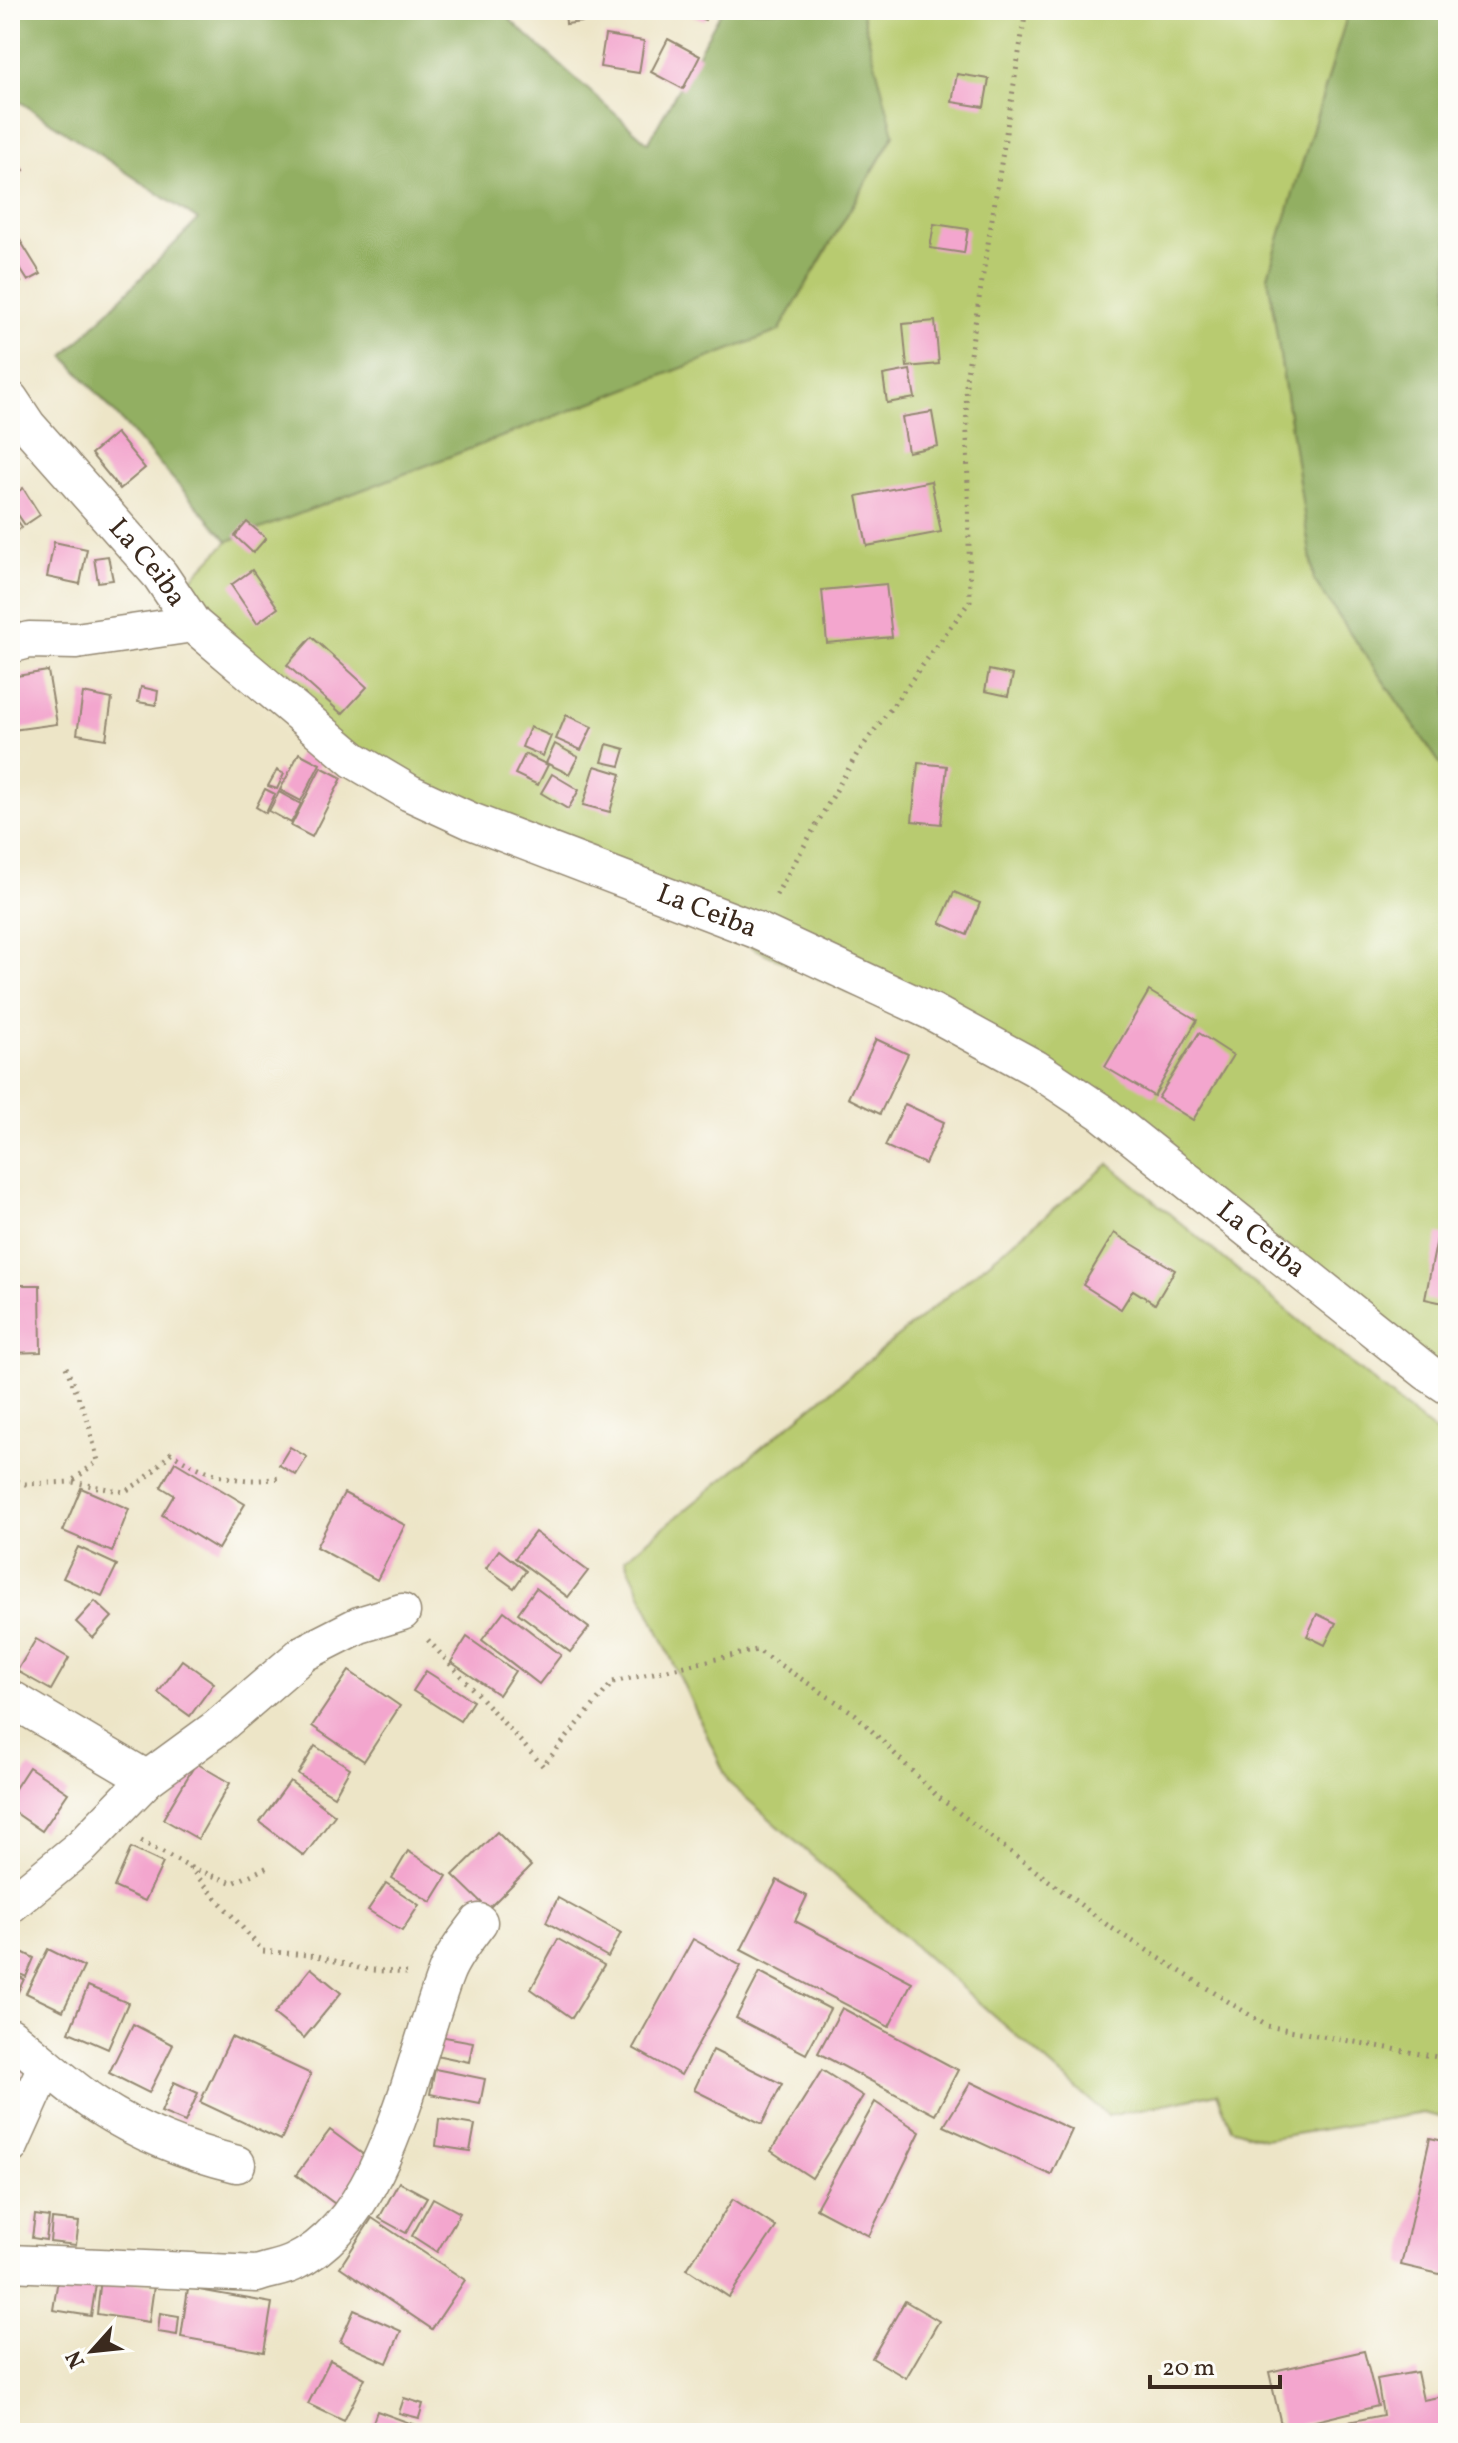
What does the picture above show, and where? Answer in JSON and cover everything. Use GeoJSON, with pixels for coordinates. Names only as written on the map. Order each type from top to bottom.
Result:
{"type":"FeatureCollection","features":[{"type":"Feature","properties":{"kind":"street","name":"La Ceiba"},"geometry":{"type":"LineString","coordinates":[[10,399],[28,426],[160,575],[193,624],[354,760],[410,793],[471,821],[756,930],[932,1012],[1035,1068],[1101,1112],[1448,1386]]}},
{"type":"Feature","properties":{"kind":"street"},"geometry":{"type":"LineString","coordinates":[[10,645],[29,640],[76,641],[193,624]]}},
{"type":"Feature","properties":{"kind":"street"},"geometry":{"type":"LineString","coordinates":[[10,1905],[55,1870],[147,1779],[218,1727],[304,1653],[359,1625],[402,1612]]}},
{"type":"Feature","properties":{"kind":"street"},"geometry":{"type":"LineString","coordinates":[[10,1698],[147,1779]]}},
{"type":"Feature","properties":{"kind":"street"},"geometry":{"type":"LineString","coordinates":[[10,2263],[257,2274],[293,2263],[339,2227],[378,2172],[447,1971],[479,1922]]}},
{"type":"Feature","properties":{"kind":"street"},"geometry":{"type":"LineString","coordinates":[[10,2036],[96,2105],[131,2126],[197,2154],[237,2164]]}},
{"type":"Feature","properties":{"kind":"street"},"geometry":{"type":"LineString","coordinates":[[10,2146],[46,2066]]}},
{"type":"Feature","properties":{"kind":"path"},"geometry":{"type":"LineString","coordinates":[[756,930],[857,754],[970,601],[966,379],[1026,10]]}},
{"type":"Feature","properties":{"kind":"path"},"geometry":{"type":"LineString","coordinates":[[66,1367],[87,1418],[98,1461],[72,1482]]}},
{"type":"Feature","properties":{"kind":"path"},"geometry":{"type":"LineString","coordinates":[[10,1478],[25,1484],[72,1482],[124,1492],[145,1479],[171,1453],[199,1471],[254,1482],[279,1478]]}},
{"type":"Feature","properties":{"kind":"path"},"geometry":{"type":"LineString","coordinates":[[402,1612],[543,1766],[613,1682],[757,1650],[855,1714],[938,1797],[1110,1927],[1267,2026],[1448,2059]]}},
{"type":"Feature","properties":{"kind":"path"},"geometry":{"type":"LineString","coordinates":[[104,1823],[189,1867],[233,1883],[270,1866]]}},
{"type":"Feature","properties":{"kind":"path"},"geometry":{"type":"LineString","coordinates":[[189,1867],[263,1951],[318,1956],[374,1971],[447,1971]]}},
{"type":"Feature","properties":{"kind":"green space"},"geometry":{"type":"Polygon","coordinates":[[[10,10],[512,10],[510,20],[648,143],[722,10],[861,10],[894,134],[779,331],[228,541],[64,356],[198,220],[10,95],[10,10]]]}},
{"type":"Feature","properties":{"kind":"green space"},"geometry":{"type":"Polygon","coordinates":[[[861,10],[1349,10],[1268,276],[1314,580],[1448,775],[1448,1403],[1099,1108],[392,781],[165,606],[228,541],[779,331],[894,135],[861,10]]]}},
{"type":"Feature","properties":{"kind":"green space"},"geometry":{"type":"Polygon","coordinates":[[[1349,10],[1448,10],[1448,775],[1314,580],[1268,276],[1349,10]]]}},
{"type":"Feature","properties":{"kind":"green space"},"geometry":{"type":"Polygon","coordinates":[[[1109,1164],[1432,1430],[1448,1439],[1448,2119],[1423,2113],[1265,2139],[1231,2128],[1217,2093],[1108,2116],[729,1783],[625,1559],[1109,1164]]]}},
{"type":"Feature","properties":{"kind":"building"},"geometry":{"type":"Polygon","coordinates":[[[565,10],[610,10],[611,18],[566,24],[565,10]]]}},
{"type":"Feature","properties":{"kind":"building"},"geometry":{"type":"Polygon","coordinates":[[[695,10],[708,10],[705,20],[693,16],[695,10]]]}},
{"type":"Feature","properties":{"kind":"building"},"geometry":{"type":"Polygon","coordinates":[[[605,35],[644,41],[639,73],[600,67],[605,35]]]}},
{"type":"Feature","properties":{"kind":"building"},"geometry":{"type":"Polygon","coordinates":[[[668,39],[700,56],[683,89],[651,72],[668,39]]]}},
{"type":"Feature","properties":{"kind":"building"},"geometry":{"type":"Polygon","coordinates":[[[957,74],[989,79],[984,107],[952,102],[957,74]]]}},
{"type":"Feature","properties":{"kind":"building"},"geometry":{"type":"Polygon","coordinates":[[[10,151],[24,170],[10,181],[10,151]]]}},
{"type":"Feature","properties":{"kind":"building"},"geometry":{"type":"Polygon","coordinates":[[[934,224],[968,229],[964,253],[930,248],[934,224]]]}},
{"type":"Feature","properties":{"kind":"building"},"geometry":{"type":"Polygon","coordinates":[[[18,237],[41,274],[28,281],[10,253],[10,242],[18,237]]]}},
{"type":"Feature","properties":{"kind":"building"},"geometry":{"type":"Polygon","coordinates":[[[10,263],[21,282],[10,288],[10,263]]]}},
{"type":"Feature","properties":{"kind":"building"},"geometry":{"type":"Polygon","coordinates":[[[935,321],[939,364],[907,367],[903,324],[935,321]]]}},
{"type":"Feature","properties":{"kind":"building"},"geometry":{"type":"Polygon","coordinates":[[[910,370],[915,398],[887,403],[883,375],[910,370]]]}},
{"type":"Feature","properties":{"kind":"building"},"geometry":{"type":"Polygon","coordinates":[[[932,412],[938,446],[908,452],[902,417],[932,412]]]}},
{"type":"Feature","properties":{"kind":"building"},"geometry":{"type":"Polygon","coordinates":[[[116,433],[145,468],[120,489],[91,454],[116,433]]]}},
{"type":"Feature","properties":{"kind":"building"},"geometry":{"type":"Polygon","coordinates":[[[931,481],[941,532],[867,546],[857,496],[931,481]]]}},
{"type":"Feature","properties":{"kind":"building"},"geometry":{"type":"Polygon","coordinates":[[[23,488],[40,515],[25,525],[10,503],[10,498],[23,488]]]}},
{"type":"Feature","properties":{"kind":"building"},"geometry":{"type":"Polygon","coordinates":[[[10,511],[22,527],[10,536],[10,511]]]}},
{"type":"Feature","properties":{"kind":"building"},"geometry":{"type":"Polygon","coordinates":[[[247,522],[266,538],[253,553],[235,536],[247,522]]]}},
{"type":"Feature","properties":{"kind":"building"},"geometry":{"type":"Polygon","coordinates":[[[54,542],[87,549],[80,584],[47,577],[54,542]]]}},
{"type":"Feature","properties":{"kind":"building"},"geometry":{"type":"Polygon","coordinates":[[[108,556],[113,580],[98,582],[94,558],[108,556]]]}},
{"type":"Feature","properties":{"kind":"building"},"geometry":{"type":"Polygon","coordinates":[[[252,570],[278,608],[257,623],[231,585],[252,570]]]}},
{"type":"Feature","properties":{"kind":"building"},"geometry":{"type":"Polygon","coordinates":[[[886,584],[892,637],[827,643],[822,590],[886,584]]]}},
{"type":"Feature","properties":{"kind":"building"},"geometry":{"type":"Polygon","coordinates":[[[312,637],[367,687],[342,714],[287,665],[312,637]]]}},
{"type":"Feature","properties":{"kind":"building"},"geometry":{"type":"Polygon","coordinates":[[[989,670],[1013,675],[1008,696],[985,691],[989,670]]]}},
{"type":"Feature","properties":{"kind":"building"},"geometry":{"type":"Polygon","coordinates":[[[48,671],[57,724],[12,730],[10,677],[48,671]]]}},
{"type":"Feature","properties":{"kind":"building"},"geometry":{"type":"Polygon","coordinates":[[[141,687],[158,691],[156,705],[138,702],[141,687]]]}},
{"type":"Feature","properties":{"kind":"building"},"geometry":{"type":"Polygon","coordinates":[[[83,693],[112,699],[106,739],[77,734],[83,693]]]}},
{"type":"Feature","properties":{"kind":"building"},"geometry":{"type":"Polygon","coordinates":[[[566,715],[592,727],[581,750],[556,739],[566,715]]]}},
{"type":"Feature","properties":{"kind":"building"},"geometry":{"type":"Polygon","coordinates":[[[530,727],[551,736],[543,756],[522,747],[530,727]]]}},
{"type":"Feature","properties":{"kind":"building"},"geometry":{"type":"Polygon","coordinates":[[[555,744],[578,757],[569,774],[546,763],[555,744]]]}},
{"type":"Feature","properties":{"kind":"building"},"geometry":{"type":"Polygon","coordinates":[[[607,744],[625,749],[620,766],[602,762],[607,744]]]}},
{"type":"Feature","properties":{"kind":"building"},"geometry":{"type":"Polygon","coordinates":[[[299,753],[320,764],[301,801],[280,790],[299,753]]]}},
{"type":"Feature","properties":{"kind":"building"},"geometry":{"type":"Polygon","coordinates":[[[525,754],[548,765],[538,785],[515,774],[525,754]]]}},
{"type":"Feature","properties":{"kind":"building"},"geometry":{"type":"Polygon","coordinates":[[[918,763],[947,766],[941,824],[912,821],[918,763]]]}},
{"type":"Feature","properties":{"kind":"building"},"geometry":{"type":"Polygon","coordinates":[[[595,766],[621,774],[610,812],[583,805],[595,766]]]}},
{"type":"Feature","properties":{"kind":"building"},"geometry":{"type":"Polygon","coordinates":[[[321,767],[342,778],[312,837],[291,826],[321,767]]]}},
{"type":"Feature","properties":{"kind":"building"},"geometry":{"type":"Polygon","coordinates":[[[277,770],[284,774],[277,789],[268,786],[277,770]]]}},
{"type":"Feature","properties":{"kind":"building"},"geometry":{"type":"Polygon","coordinates":[[[552,774],[579,790],[568,809],[541,793],[552,774]]]}},
{"type":"Feature","properties":{"kind":"building"},"geometry":{"type":"Polygon","coordinates":[[[265,789],[275,794],[266,813],[256,807],[265,789]]]}},
{"type":"Feature","properties":{"kind":"building"},"geometry":{"type":"Polygon","coordinates":[[[279,792],[301,804],[291,823],[269,811],[279,792]]]}},
{"type":"Feature","properties":{"kind":"building"},"geometry":{"type":"Polygon","coordinates":[[[954,892],[980,903],[967,935],[940,923],[954,892]]]}},
{"type":"Feature","properties":{"kind":"building"},"geometry":{"type":"Polygon","coordinates":[[[1149,991],[1197,1020],[1154,1096],[1105,1067],[1149,991]]]}},
{"type":"Feature","properties":{"kind":"building"},"geometry":{"type":"Polygon","coordinates":[[[1199,1033],[1233,1055],[1193,1120],[1158,1098],[1199,1033]]]}},
{"type":"Feature","properties":{"kind":"building"},"geometry":{"type":"Polygon","coordinates":[[[876,1039],[908,1054],[880,1114],[848,1098],[876,1039]]]}},
{"type":"Feature","properties":{"kind":"building"},"geometry":{"type":"Polygon","coordinates":[[[905,1104],[944,1122],[925,1164],[885,1146],[905,1104]]]}},
{"type":"Feature","properties":{"kind":"building"},"geometry":{"type":"Polygon","coordinates":[[[1114,1233],[1175,1270],[1155,1304],[1133,1290],[1121,1309],[1083,1285],[1114,1233]]]}},
{"type":"Feature","properties":{"kind":"building"},"geometry":{"type":"Polygon","coordinates":[[[1438,1234],[1448,1236],[1448,1304],[1425,1299],[1438,1234]]]}},
{"type":"Feature","properties":{"kind":"building"},"geometry":{"type":"Polygon","coordinates":[[[10,1285],[40,1285],[41,1352],[10,1353],[10,1285]]]}},
{"type":"Feature","properties":{"kind":"building"},"geometry":{"type":"Polygon","coordinates":[[[290,1447],[307,1457],[296,1475],[279,1465],[290,1447]]]}},
{"type":"Feature","properties":{"kind":"building"},"geometry":{"type":"Polygon","coordinates":[[[175,1462],[245,1504],[218,1549],[162,1515],[174,1495],[161,1487],[175,1462]]]}},
{"type":"Feature","properties":{"kind":"building"},"geometry":{"type":"Polygon","coordinates":[[[81,1488],[129,1509],[112,1552],[63,1531],[81,1488]]]}},
{"type":"Feature","properties":{"kind":"building"},"geometry":{"type":"Polygon","coordinates":[[[344,1493],[405,1525],[377,1580],[316,1547],[344,1493]]]}},
{"type":"Feature","properties":{"kind":"building"},"geometry":{"type":"Polygon","coordinates":[[[535,1532],[588,1571],[568,1597],[515,1558],[535,1532]]]}},
{"type":"Feature","properties":{"kind":"building"},"geometry":{"type":"Polygon","coordinates":[[[78,1547],[117,1565],[102,1596],[63,1578],[78,1547]]]}},
{"type":"Feature","properties":{"kind":"building"},"geometry":{"type":"Polygon","coordinates":[[[499,1550],[526,1571],[514,1588],[486,1568],[499,1550]]]}},
{"type":"Feature","properties":{"kind":"building"},"geometry":{"type":"Polygon","coordinates":[[[536,1588],[589,1628],[570,1652],[518,1613],[536,1588]]]}},
{"type":"Feature","properties":{"kind":"building"},"geometry":{"type":"Polygon","coordinates":[[[95,1601],[112,1617],[93,1638],[76,1622],[95,1601]]]}},
{"type":"Feature","properties":{"kind":"building"},"geometry":{"type":"Polygon","coordinates":[[[504,1611],[561,1655],[539,1684],[482,1640],[504,1611]]]}},
{"type":"Feature","properties":{"kind":"building"},"geometry":{"type":"Polygon","coordinates":[[[1317,1614],[1336,1623],[1325,1645],[1307,1636],[1317,1614]]]}},
{"type":"Feature","properties":{"kind":"building"},"geometry":{"type":"Polygon","coordinates":[[[467,1637],[515,1671],[499,1695],[451,1662],[467,1637]]]}},
{"type":"Feature","properties":{"kind":"building"},"geometry":{"type":"Polygon","coordinates":[[[36,1639],[69,1658],[51,1690],[17,1671],[36,1639]]]}},
{"type":"Feature","properties":{"kind":"building"},"geometry":{"type":"Polygon","coordinates":[[[182,1660],[214,1683],[190,1716],[158,1693],[182,1660]]]}},
{"type":"Feature","properties":{"kind":"building"},"geometry":{"type":"Polygon","coordinates":[[[349,1671],[400,1706],[364,1761],[312,1726],[349,1671]]]}},
{"type":"Feature","properties":{"kind":"building"},"geometry":{"type":"Polygon","coordinates":[[[426,1671],[473,1701],[460,1721],[413,1691],[426,1671]]]}},
{"type":"Feature","properties":{"kind":"building"},"geometry":{"type":"Polygon","coordinates":[[[315,1746],[350,1768],[334,1796],[298,1774],[315,1746]]]}},
{"type":"Feature","properties":{"kind":"building"},"geometry":{"type":"Polygon","coordinates":[[[196,1763],[230,1783],[198,1839],[163,1819],[196,1763]]]}},
{"type":"Feature","properties":{"kind":"building"},"geometry":{"type":"Polygon","coordinates":[[[29,1767],[68,1793],[42,1831],[10,1809],[10,1796],[29,1767]]]}},
{"type":"Feature","properties":{"kind":"building"},"geometry":{"type":"Polygon","coordinates":[[[290,1781],[335,1815],[304,1856],[260,1822],[290,1781]]]}},
{"type":"Feature","properties":{"kind":"building"},"geometry":{"type":"Polygon","coordinates":[[[497,1832],[531,1866],[488,1909],[453,1875],[497,1832]]]}},
{"type":"Feature","properties":{"kind":"building"},"geometry":{"type":"Polygon","coordinates":[[[131,1848],[163,1863],[145,1901],[114,1887],[131,1848]]]}},
{"type":"Feature","properties":{"kind":"building"},"geometry":{"type":"Polygon","coordinates":[[[408,1851],[447,1876],[431,1902],[392,1878],[408,1851]]]}},
{"type":"Feature","properties":{"kind":"building"},"geometry":{"type":"Polygon","coordinates":[[[777,1880],[807,1896],[795,1921],[912,1982],[889,2027],[741,1950],[777,1880]]]}},
{"type":"Feature","properties":{"kind":"building"},"geometry":{"type":"Polygon","coordinates":[[[386,1883],[419,1905],[402,1931],[368,1910],[386,1883]]]}},
{"type":"Feature","properties":{"kind":"building"},"geometry":{"type":"Polygon","coordinates":[[[558,1898],[621,1933],[608,1957],[546,1922],[558,1898]]]}},
{"type":"Feature","properties":{"kind":"building"},"geometry":{"type":"Polygon","coordinates":[[[558,1939],[604,1965],[572,2018],[531,1989],[558,1939]]]}},
{"type":"Feature","properties":{"kind":"building"},"geometry":{"type":"Polygon","coordinates":[[[693,1939],[741,1966],[681,2075],[633,2048],[693,1939]]]}},
{"type":"Feature","properties":{"kind":"building"},"geometry":{"type":"Polygon","coordinates":[[[10,1946],[34,1958],[26,1977],[10,1969],[10,1946]]]}},
{"type":"Feature","properties":{"kind":"building"},"geometry":{"type":"Polygon","coordinates":[[[48,1949],[84,1967],[63,2011],[26,1993],[48,1949]]]}},
{"type":"Feature","properties":{"kind":"building"},"geometry":{"type":"Polygon","coordinates":[[[311,1968],[341,1993],[304,2038],[274,2014],[311,1968]]]}},
{"type":"Feature","properties":{"kind":"building"},"geometry":{"type":"Polygon","coordinates":[[[10,1972],[24,1979],[17,1994],[10,1991],[10,1972]]]}},
{"type":"Feature","properties":{"kind":"building"},"geometry":{"type":"Polygon","coordinates":[[[760,1972],[830,2009],[806,2054],[736,2018],[760,1972]]]}},
{"type":"Feature","properties":{"kind":"building"},"geometry":{"type":"Polygon","coordinates":[[[88,1986],[128,2003],[108,2049],[69,2032],[88,1986]]]}},
{"type":"Feature","properties":{"kind":"building"},"geometry":{"type":"Polygon","coordinates":[[[842,2008],[958,2070],[935,2115],[818,2053],[842,2008]]]}},
{"type":"Feature","properties":{"kind":"building"},"geometry":{"type":"Polygon","coordinates":[[[133,2024],[173,2045],[149,2093],[109,2073],[133,2024]]]}},
{"type":"Feature","properties":{"kind":"building"},"geometry":{"type":"Polygon","coordinates":[[[434,2035],[473,2042],[469,2062],[431,2054],[434,2035]]]}},
{"type":"Feature","properties":{"kind":"building"},"geometry":{"type":"Polygon","coordinates":[[[231,2037],[311,2074],[281,2140],[200,2102],[231,2037]]]}},
{"type":"Feature","properties":{"kind":"building"},"geometry":{"type":"Polygon","coordinates":[[[713,2050],[782,2084],[762,2124],[694,2090],[713,2050]]]}},
{"type":"Feature","properties":{"kind":"building"},"geometry":{"type":"Polygon","coordinates":[[[10,2061],[26,2068],[10,2101],[10,2061]]]}},
{"type":"Feature","properties":{"kind":"building"},"geometry":{"type":"Polygon","coordinates":[[[435,2069],[485,2079],[480,2104],[430,2094],[435,2069]]]}},
{"type":"Feature","properties":{"kind":"building"},"geometry":{"type":"Polygon","coordinates":[[[822,2070],[863,2096],[812,2178],[771,2151],[822,2070]]]}},
{"type":"Feature","properties":{"kind":"building"},"geometry":{"type":"Polygon","coordinates":[[[174,2082],[198,2093],[185,2122],[161,2112],[174,2082]]]}},
{"type":"Feature","properties":{"kind":"building"},"geometry":{"type":"Polygon","coordinates":[[[971,2082],[1072,2130],[1051,2175],[944,2126],[971,2082]]]}},
{"type":"Feature","properties":{"kind":"building"},"geometry":{"type":"Polygon","coordinates":[[[875,2102],[920,2132],[869,2236],[816,2208],[875,2102]]]}},
{"type":"Feature","properties":{"kind":"building"},"geometry":{"type":"Polygon","coordinates":[[[439,2119],[475,2125],[470,2151],[436,2146],[439,2119]]]}},
{"type":"Feature","properties":{"kind":"building"},"geometry":{"type":"Polygon","coordinates":[[[330,2130],[372,2161],[338,2206],[296,2175],[330,2130]]]}},
{"type":"Feature","properties":{"kind":"building"},"geometry":{"type":"Polygon","coordinates":[[[1430,2138],[1448,2142],[1448,2276],[1401,2265],[1430,2138]]]}},
{"type":"Feature","properties":{"kind":"building"},"geometry":{"type":"Polygon","coordinates":[[[399,2182],[427,2197],[406,2233],[379,2218],[399,2182]]]}},
{"type":"Feature","properties":{"kind":"building"},"geometry":{"type":"Polygon","coordinates":[[[433,2198],[460,2213],[437,2252],[412,2236],[433,2198]]]}},
{"type":"Feature","properties":{"kind":"building"},"geometry":{"type":"Polygon","coordinates":[[[733,2199],[776,2227],[729,2297],[687,2269],[733,2199]]]}},
{"type":"Feature","properties":{"kind":"building"},"geometry":{"type":"Polygon","coordinates":[[[35,2215],[49,2217],[46,2240],[32,2238],[35,2215]]]}},
{"type":"Feature","properties":{"kind":"building"},"geometry":{"type":"Polygon","coordinates":[[[372,2218],[465,2280],[432,2329],[340,2267],[372,2218]]]}},
{"type":"Feature","properties":{"kind":"building"},"geometry":{"type":"Polygon","coordinates":[[[52,2219],[79,2222],[76,2245],[50,2242],[52,2219]]]}},
{"type":"Feature","properties":{"kind":"building"},"geometry":{"type":"Polygon","coordinates":[[[101,2278],[154,2286],[149,2322],[97,2314],[101,2278]]]}},
{"type":"Feature","properties":{"kind":"building"},"geometry":{"type":"Polygon","coordinates":[[[58,2279],[96,2284],[91,2316],[53,2310],[58,2279]]]}},
{"type":"Feature","properties":{"kind":"building"},"geometry":{"type":"Polygon","coordinates":[[[188,2288],[272,2303],[264,2352],[181,2337],[188,2288]]]}},
{"type":"Feature","properties":{"kind":"building"},"geometry":{"type":"Polygon","coordinates":[[[905,2301],[939,2321],[906,2378],[872,2358],[905,2301]]]}},
{"type":"Feature","properties":{"kind":"building"},"geometry":{"type":"Polygon","coordinates":[[[354,2310],[401,2331],[387,2363],[340,2342],[354,2310]]]}},
{"type":"Feature","properties":{"kind":"building"},"geometry":{"type":"Polygon","coordinates":[[[160,2313],[179,2316],[177,2335],[158,2332],[160,2313]]]}},
{"type":"Feature","properties":{"kind":"building"},"geometry":{"type":"Polygon","coordinates":[[[1364,2351],[1378,2406],[1282,2429],[1269,2372],[1364,2351]]]}},
{"type":"Feature","properties":{"kind":"building"},"geometry":{"type":"Polygon","coordinates":[[[330,2360],[365,2378],[344,2421],[308,2404],[330,2360]]]}},
{"type":"Feature","properties":{"kind":"building"},"geometry":{"type":"Polygon","coordinates":[[[1417,2372],[1423,2400],[1444,2396],[1448,2433],[1340,2433],[1338,2424],[1383,2415],[1377,2379],[1417,2372]]]}},
{"type":"Feature","properties":{"kind":"building"},"geometry":{"type":"Polygon","coordinates":[[[404,2398],[423,2404],[419,2418],[399,2413],[404,2398]]]}},
{"type":"Feature","properties":{"kind":"building"},"geometry":{"type":"Polygon","coordinates":[[[377,2411],[429,2430],[428,2433],[369,2433],[377,2411]]]}}]}
